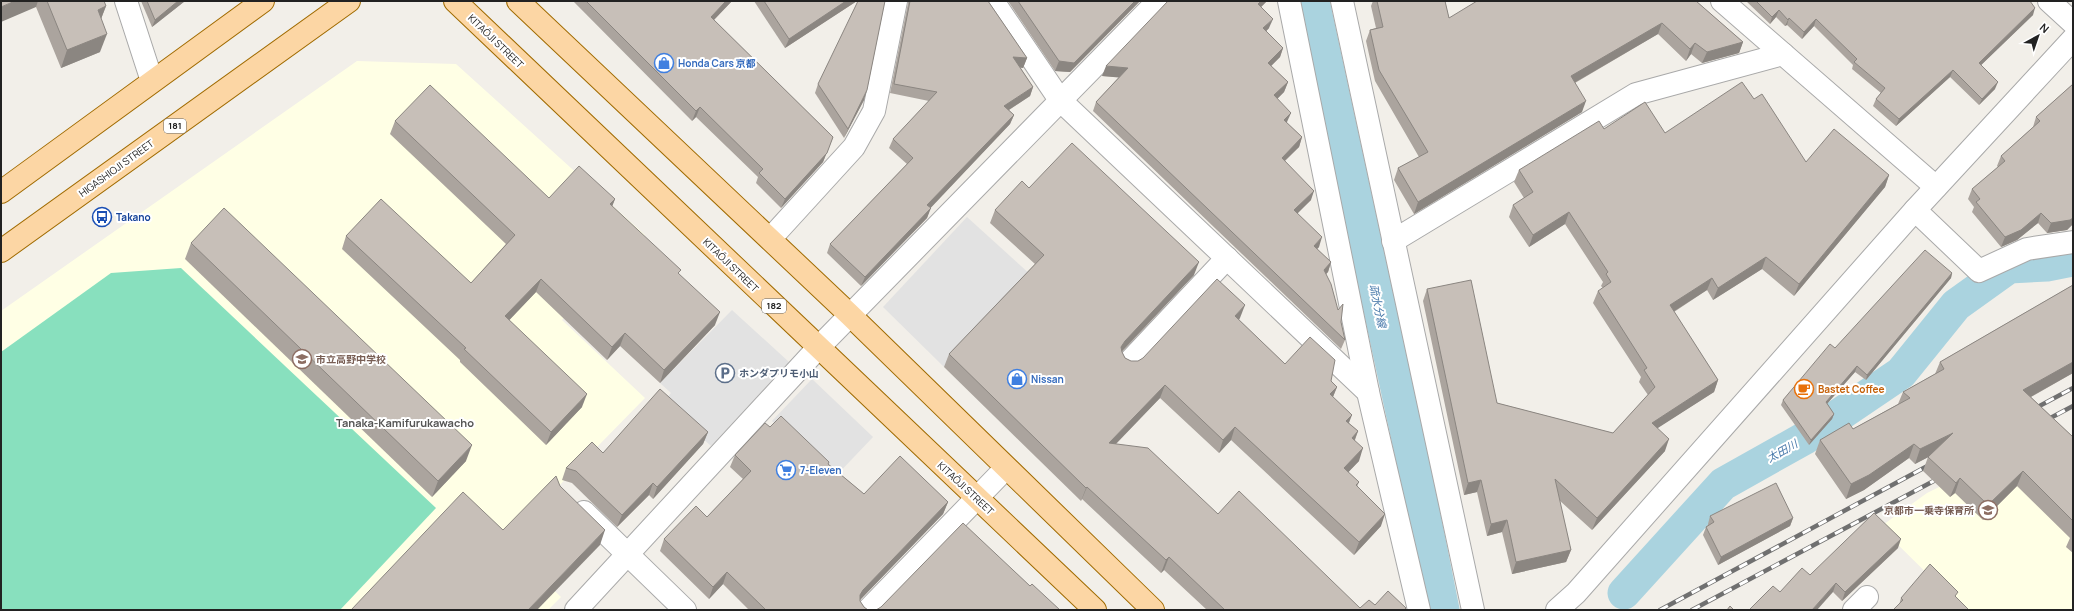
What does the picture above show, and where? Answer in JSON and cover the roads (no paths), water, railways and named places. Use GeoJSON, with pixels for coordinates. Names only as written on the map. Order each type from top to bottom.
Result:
{"type":"FeatureCollection","features":[{"type":"Feature","properties":{"kind":"main road"},"geometry":{"type":"LineString","coordinates":[[1,192],[263,1]]}},
{"type":"Feature","properties":{"kind":"main road","name":"HIGASHIOJI STREET"},"geometry":{"type":"LineString","coordinates":[[1,251],[349,1]]}},
{"type":"Feature","properties":{"kind":"main road","name":"KITAŌJI STREET"},"geometry":{"type":"LineString","coordinates":[[455,1],[1095,610]]}},
{"type":"Feature","properties":{"kind":"main road"},"geometry":{"type":"LineString","coordinates":[[518,1],[850,315],[1153,610]]}},
{"type":"Feature","properties":{"kind":"street"},"geometry":{"type":"LineString","coordinates":[[126,1],[152,81]]}},
{"type":"Feature","properties":{"kind":"street"},"geometry":{"type":"LineString","coordinates":[[770,239],[854,147],[874,111],[896,1]]}},
{"type":"Feature","properties":{"kind":"street"},"geometry":{"type":"LineString","coordinates":[[993,1],[1060,100],[1368,392]]}},
{"type":"Feature","properties":{"kind":"street"},"geometry":{"type":"LineString","coordinates":[[576,610],[818,348],[1158,1]]}},
{"type":"Feature","properties":{"kind":"street"},"geometry":{"type":"LineString","coordinates":[[1289,1],[1368,392],[1419,610]]}},
{"type":"Feature","properties":{"kind":"street"},"geometry":{"type":"LineString","coordinates":[[1342,1],[1473,610]]}},
{"type":"Feature","properties":{"kind":"street"},"geometry":{"type":"LineString","coordinates":[[1722,1],[1936,187]]}},
{"type":"Feature","properties":{"kind":"street"},"geometry":{"type":"LineString","coordinates":[[2048,1],[2073,23]]}},
{"type":"Feature","properties":{"kind":"street"},"geometry":{"type":"LineString","coordinates":[[1557,610],[1576,593],[1915,210],[2073,39]]}},
{"type":"Feature","properties":{"kind":"street"},"geometry":{"type":"LineString","coordinates":[[1393,241],[1636,94],[1783,54]]}},
{"type":"Feature","properties":{"kind":"street"},"geometry":{"type":"LineString","coordinates":[[1915,210],[1979,271],[2027,249],[2073,242]]}},
{"type":"Feature","properties":{"kind":"street"},"geometry":{"type":"LineString","coordinates":[[1129,362],[1227,258]]}},
{"type":"Feature","properties":{"kind":"street"},"geometry":{"type":"LineString","coordinates":[[875,607],[1006,468]]}},
{"type":"Feature","properties":{"kind":"street"},"geometry":{"type":"LineString","coordinates":[[568,497],[685,610]]}},
{"type":"Feature","properties":{"kind":"waterway","name":"疏水分線"},"geometry":{"type":"LineString","coordinates":[[1313,1],[1419,490],[1443,610]]}},
{"type":"Feature","properties":{"kind":"waterway","name":"太田川"},"geometry":{"type":"LineString","coordinates":[[1624,593],[1723,484],[1805,438],[1901,373],[1956,305],[2009,267],[2047,265],[2073,260]]}},
{"type":"Feature","properties":{"kind":"railway"},"geometry":{"type":"LineString","coordinates":[[2030,411],[2073,388]]}},
{"type":"Feature","properties":{"kind":"railway"},"geometry":{"type":"LineString","coordinates":[[2041,423],[2073,406]]}},
{"type":"Feature","properties":{"kind":"railway"},"geometry":{"type":"LineString","coordinates":[[1660,610],[1933,463]]}},
{"type":"Feature","properties":{"kind":"railway"},"geometry":{"type":"LineString","coordinates":[[1692,610],[1943,476]]}},
{"type":"Feature","properties":{"kind":"place","name":"Honda Cars 京都"},"geometry":{"type":"Point","coordinates":[664,63]}},
{"type":"Feature","properties":{"kind":"place","name":"Takano"},"geometry":{"type":"Point","coordinates":[102,217]}},
{"type":"Feature","properties":{"kind":"place","name":"市立高野中学校"},"geometry":{"type":"Point","coordinates":[302,359]}},
{"type":"Feature","properties":{"kind":"place","name":"ホンダプリモ小山"},"geometry":{"type":"Point","coordinates":[725,373]}},
{"type":"Feature","properties":{"kind":"place","name":"Nissan"},"geometry":{"type":"Point","coordinates":[1017,379]}},
{"type":"Feature","properties":{"kind":"place","name":"Bastet Coffee"},"geometry":{"type":"Point","coordinates":[1804,389]}},
{"type":"Feature","properties":{"kind":"place","name":"7-Eleven"},"geometry":{"type":"Point","coordinates":[786,470]}},
{"type":"Feature","properties":{"kind":"place","name":"京都市一乗寺保育所"},"geometry":{"type":"Point","coordinates":[1988,510]}},
{"type":"Feature","properties":{"kind":"district","name":"Tanaka-Kamifurukawacho"},"geometry":{"type":"Point","coordinates":[405,423]}}]}
